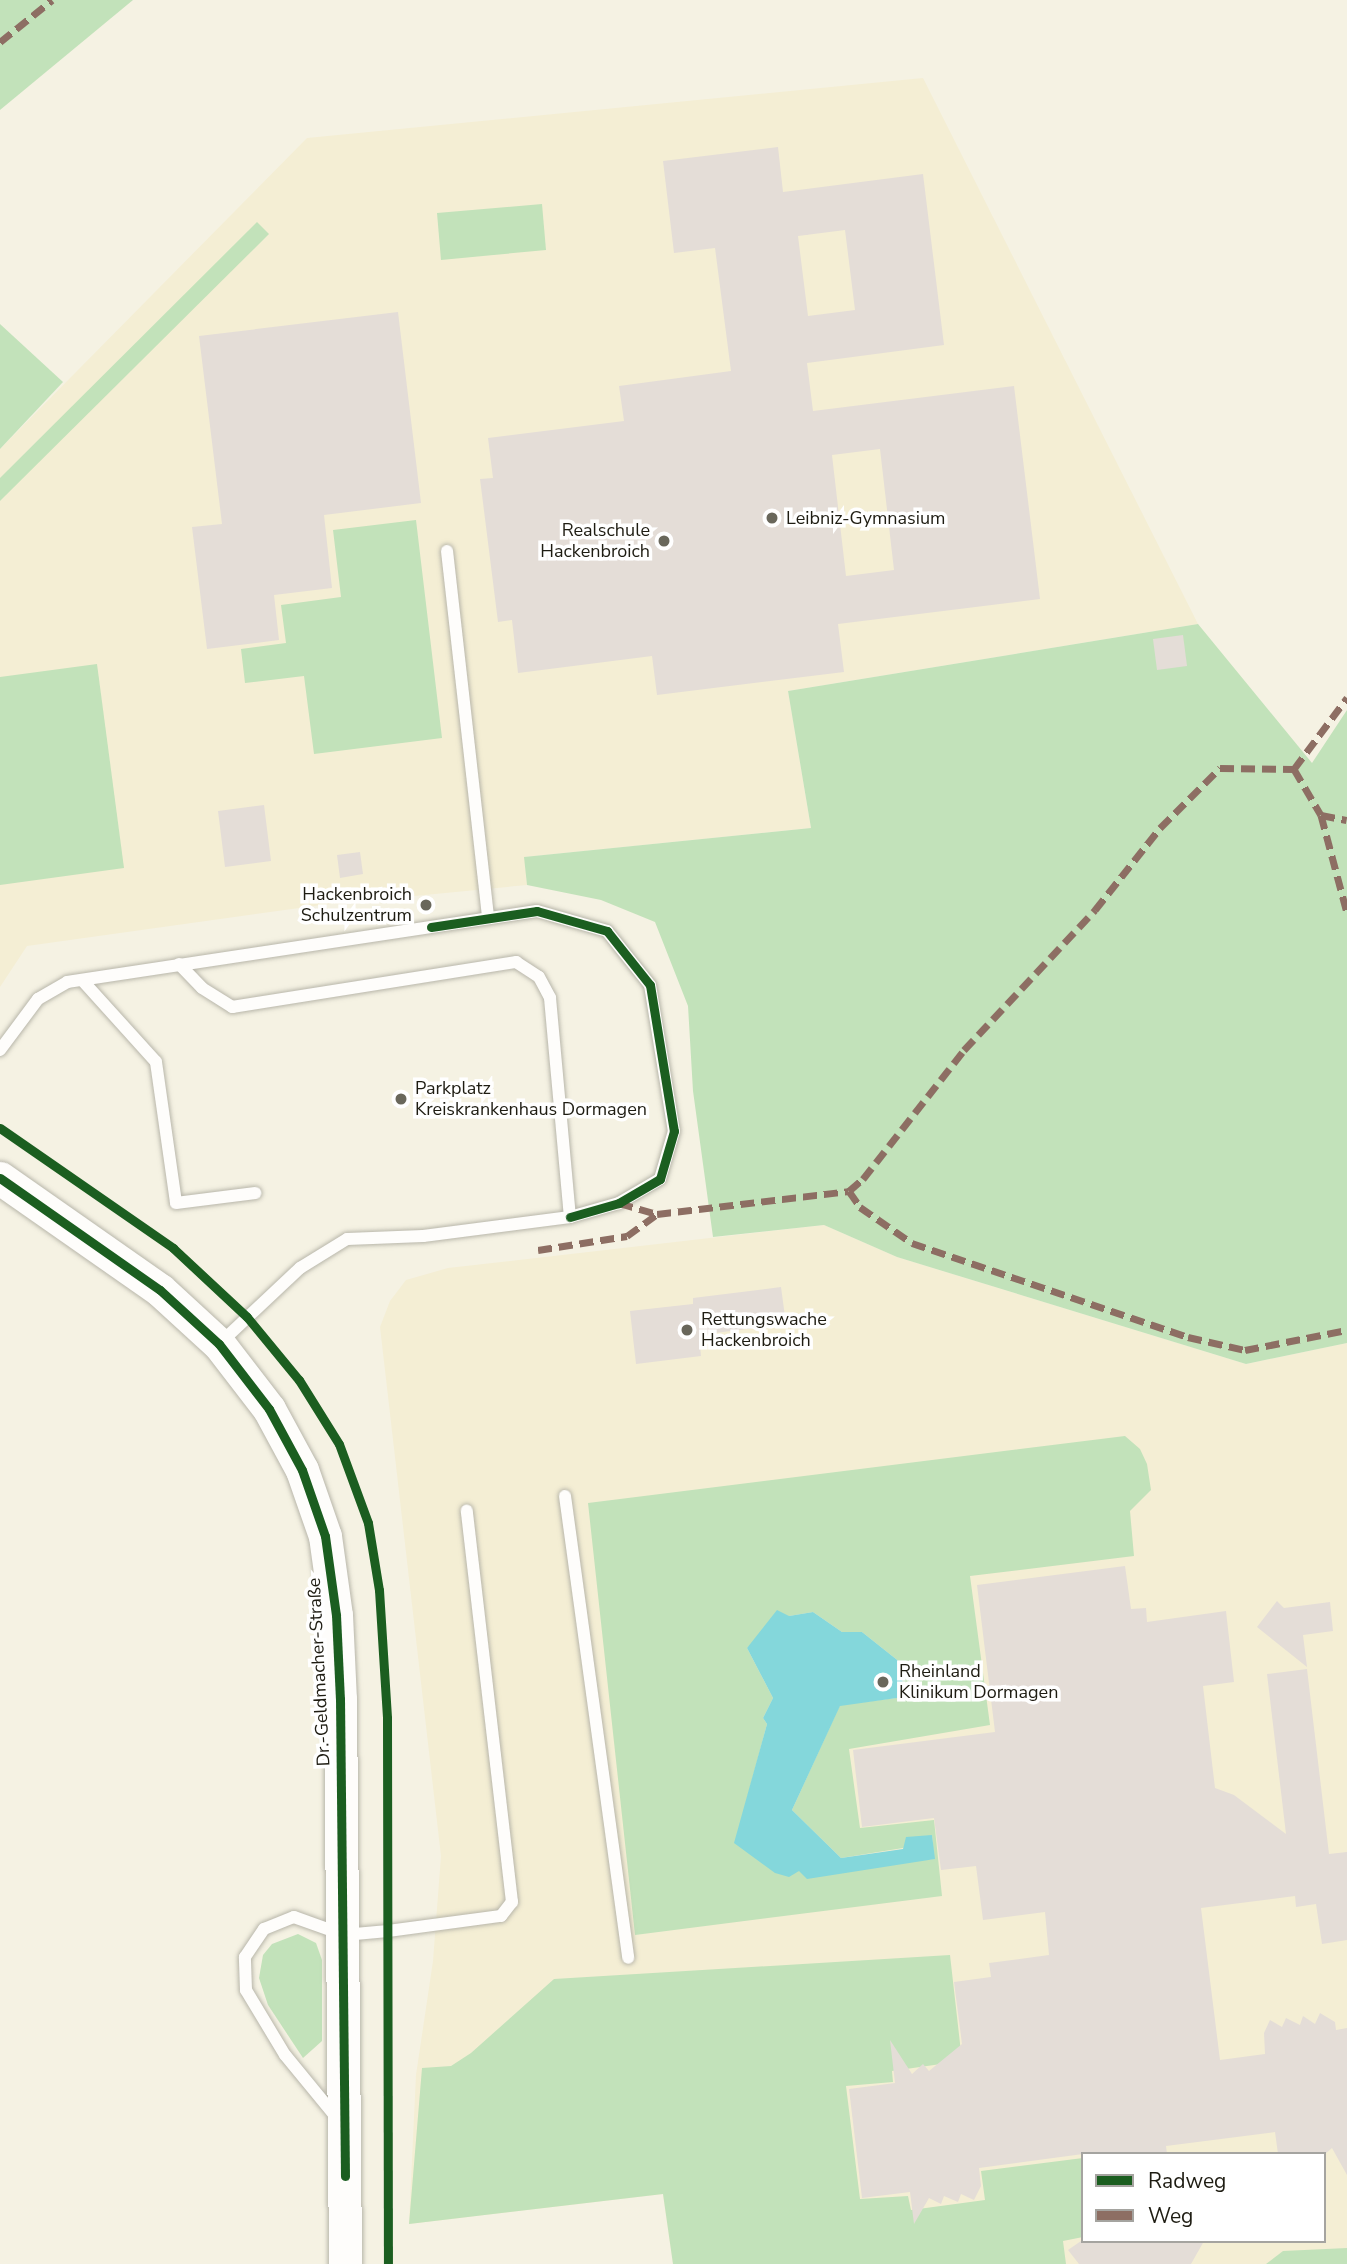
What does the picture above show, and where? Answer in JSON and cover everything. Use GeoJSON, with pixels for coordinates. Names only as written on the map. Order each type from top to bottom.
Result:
{"type":"FeatureCollection","features":[{"type":"Feature","properties":{"kind":"street","name":"Dr.-Geldmacher-Straße"},"geometry":{"type":"LineString","coordinates":[[0,1178],[160,1290],[219,1344],[269,1409],[302,1470],[325,1536],[340,1699],[345,2264]]}},
{"type":"Feature","properties":{"kind":"lane"},"geometry":{"type":"LineString","coordinates":[[447,551],[488,918]]}},
{"type":"Feature","properties":{"kind":"lane"},"geometry":{"type":"LineString","coordinates":[[0,1049],[38,999],[66,982],[537,911],[607,931],[650,985],[674,1131],[660,1179],[620,1203],[570,1217],[423,1236],[347,1239],[300,1268],[219,1344]]}},
{"type":"Feature","properties":{"kind":"lane"},"geometry":{"type":"LineString","coordinates":[[179,964],[202,988],[232,1007],[516,962],[539,977],[550,998],[570,1217]]}},
{"type":"Feature","properties":{"kind":"lane"},"geometry":{"type":"LineString","coordinates":[[82,980],[156,1062],[176,1203],[256,1193]]}},
{"type":"Feature","properties":{"kind":"lane"},"geometry":{"type":"LineString","coordinates":[[565,1496],[628,1958]]}},
{"type":"Feature","properties":{"kind":"lane"},"geometry":{"type":"LineString","coordinates":[[345,2128],[285,2055],[246,1990],[245,1957],[264,1930],[294,1917],[344,1935],[501,1916],[512,1902],[467,1511]]}},
{"type":"Feature","properties":{"kind":"shaded area"},"geometry":{"type":"Polygon","coordinates":[[[923,78],[1198,624],[788,691],[811,828],[525,857],[527,885],[321,905],[27,946],[0,987],[0,449],[307,138],[923,78]]]}},
{"type":"Feature","properties":{"kind":"shaded area","name":"Rheinland Klinikum Dormagen"},"geometry":{"type":"Polygon","coordinates":[[[824,1225],[897,1257],[1246,1364],[1347,1343],[1347,2264],[673,2264],[663,2194],[409,2224],[416,2075],[433,1961],[441,1856],[380,1327],[390,1301],[406,1280],[448,1268],[824,1225]]]}},
{"type":"Feature","properties":{"kind":"green space"},"geometry":{"type":"Polygon","coordinates":[[[0,0],[133,0],[0,110],[0,0]]]}},
{"type":"Feature","properties":{"kind":"green space"},"geometry":{"type":"Polygon","coordinates":[[[542,204],[546,250],[441,260],[437,213],[542,204]]]}},
{"type":"Feature","properties":{"kind":"green space"},"geometry":{"type":"Polygon","coordinates":[[[257,222],[269,234],[0,501],[0,478],[257,222]]]}},
{"type":"Feature","properties":{"kind":"green space"},"geometry":{"type":"Polygon","coordinates":[[[0,324],[63,382],[0,449],[0,324]]]}},
{"type":"Feature","properties":{"kind":"green space"},"geometry":{"type":"Polygon","coordinates":[[[416,520],[442,738],[314,754],[304,676],[245,683],[241,649],[286,643],[281,605],[341,597],[333,530],[416,520]]]}},
{"type":"Feature","properties":{"kind":"green space"},"geometry":{"type":"Polygon","coordinates":[[[1198,624],[1312,763],[1347,710],[1347,1343],[1246,1364],[897,1257],[824,1225],[713,1237],[693,1091],[688,1006],[655,922],[601,900],[527,885],[524,857],[811,828],[788,691],[1198,624]]]}},
{"type":"Feature","properties":{"kind":"green space"},"geometry":{"type":"Polygon","coordinates":[[[97,664],[124,868],[0,885],[0,677],[97,664]]]}},
{"type":"Feature","properties":{"kind":"green space"},"geometry":{"type":"Polygon","coordinates":[[[1125,1436],[1140,1449],[1147,1464],[1151,1490],[1130,1511],[1134,1556],[970,1576],[990,1725],[849,1749],[860,1828],[934,1820],[942,1896],[635,1935],[588,1503],[1125,1436]],[[813,1612],[789,1616],[747,1648],[773,1698],[763,1718],[767,1724],[735,1843],[794,1871],[934,1859],[932,1835],[903,1848],[841,1858],[792,1810],[840,1705],[904,1697],[901,1663],[862,1632],[842,1632],[813,1612]]]}},
{"type":"Feature","properties":{"kind":"green space"},"geometry":{"type":"Polygon","coordinates":[[[298,1934],[316,1943],[322,1960],[322,2041],[303,2058],[268,2005],[259,1978],[263,1955],[272,1944],[298,1934]]]}},
{"type":"Feature","properties":{"kind":"green space"},"geometry":{"type":"Polygon","coordinates":[[[950,1955],[962,2061],[892,2071],[893,2082],[846,2086],[860,2199],[908,2196],[911,2210],[985,2200],[981,2171],[1081,2158],[1081,2237],[1063,2241],[1066,2264],[673,2264],[663,2194],[409,2224],[422,2068],[451,2066],[471,2053],[554,1979],[950,1955]]]}},
{"type":"Feature","properties":{"kind":"green space"},"geometry":{"type":"Polygon","coordinates":[[[1347,2248],[1347,2264],[1266,2264],[1283,2251],[1347,2248]]]}},
{"type":"Feature","properties":{"kind":"water"},"geometry":{"type":"Polygon","coordinates":[[[777,1610],[789,1616],[813,1612],[842,1632],[862,1632],[901,1663],[904,1697],[840,1706],[792,1810],[841,1858],[903,1849],[906,1837],[932,1835],[935,1859],[807,1879],[799,1871],[789,1877],[775,1873],[734,1843],[767,1724],[763,1718],[773,1698],[747,1648],[777,1610]]]}},
{"type":"Feature","properties":{"kind":"building"},"geometry":{"type":"Polygon","coordinates":[[[778,147],[783,192],[923,174],[944,345],[807,363],[813,411],[1014,386],[1040,599],[838,624],[844,672],[657,695],[652,656],[518,673],[512,620],[498,622],[480,479],[493,478],[488,438],[624,421],[619,386],[731,371],[715,248],[674,253],[663,161],[778,147]],[[845,230],[798,236],[808,316],[855,310],[845,230]],[[880,449],[832,455],[846,576],[894,570],[880,449]]]}},
{"type":"Feature","properties":{"kind":"building"},"geometry":{"type":"Polygon","coordinates":[[[398,312],[421,503],[324,515],[332,588],[274,595],[279,640],[207,649],[192,527],[222,524],[199,336],[398,312]]]}},
{"type":"Feature","properties":{"kind":"building"},"geometry":{"type":"Polygon","coordinates":[[[1183,635],[1187,666],[1157,670],[1153,639],[1183,635]]]}},
{"type":"Feature","properties":{"kind":"building"},"geometry":{"type":"Polygon","coordinates":[[[264,805],[271,861],[225,867],[218,811],[264,805]]]}},
{"type":"Feature","properties":{"kind":"building"},"geometry":{"type":"Polygon","coordinates":[[[360,852],[363,874],[340,878],[337,855],[360,852]]]}},
{"type":"Feature","properties":{"kind":"building","name":"Rettungswache Hackenbroich"},"geometry":{"type":"Polygon","coordinates":[[[781,1287],[786,1324],[699,1335],[701,1356],[636,1364],[630,1311],[693,1304],[693,1298],[781,1287]]]}},
{"type":"Feature","properties":{"kind":"building"},"geometry":{"type":"Polygon","coordinates":[[[1125,1566],[1131,1609],[1146,1608],[1147,1622],[1226,1611],[1234,1682],[1203,1686],[1215,1788],[1234,1795],[1286,1834],[1267,1674],[1307,1669],[1329,1854],[1347,1852],[1347,1940],[1322,1944],[1316,1904],[1296,1907],[1295,1896],[1201,1908],[1220,2060],[1265,2054],[1264,2033],[1270,2020],[1282,2027],[1286,2018],[1300,2025],[1303,2016],[1315,2024],[1320,2013],[1335,2022],[1336,2030],[1347,2028],[1347,2175],[1332,2148],[1326,2153],[1278,2152],[1275,2132],[1166,2146],[1167,2152],[1081,2152],[1081,2154],[979,2168],[981,2186],[974,2200],[961,2194],[958,2202],[944,2196],[941,2204],[929,2198],[914,2224],[910,2192],[862,2198],[849,2089],[895,2083],[890,2040],[912,2074],[923,2064],[929,2071],[962,2044],[954,1982],[991,1977],[989,1963],[1049,1955],[1045,1912],[983,1920],[976,1866],[941,1870],[934,1818],[862,1827],[853,1750],[995,1732],[977,1585],[1125,1566]]]}},
{"type":"Feature","properties":{"kind":"building"},"geometry":{"type":"Polygon","coordinates":[[[1277,1601],[1284,1608],[1330,1602],[1333,1631],[1303,1635],[1307,1667],[1257,1627],[1277,1601]]]}},
{"type":"Feature","properties":{"kind":"building"},"geometry":{"type":"Polygon","coordinates":[[[1081,2241],[1203,2243],[1191,2264],[1079,2264],[1068,2250],[1081,2241]]]}},
{"type":"Feature","properties":{"kind":"marked path"},"geometry":{"type":"LineString","coordinates":[[0,42],[52,0]]}},
{"type":"Feature","properties":{"kind":"marked path"},"geometry":{"type":"LineString","coordinates":[[1294,769],[1347,698]]}},
{"type":"Feature","properties":{"kind":"marked path"},"geometry":{"type":"LineString","coordinates":[[619,1203],[657,1214],[849,1191],[863,1179],[964,1050],[1095,910],[1160,828],[1220,768],[1294,769]]}},
{"type":"Feature","properties":{"kind":"marked path"},"geometry":{"type":"LineString","coordinates":[[1294,769],[1321,815],[1347,820]]}},
{"type":"Feature","properties":{"kind":"marked path"},"geometry":{"type":"LineString","coordinates":[[1321,815],[1347,913]]}},
{"type":"Feature","properties":{"kind":"marked path"},"geometry":{"type":"LineString","coordinates":[[849,1191],[860,1207],[912,1243],[1188,1337],[1245,1350],[1347,1330]]}},
{"type":"Feature","properties":{"kind":"marked path"},"geometry":{"type":"LineString","coordinates":[[538,1250],[627,1236],[657,1214]]}},
{"type":"Feature","properties":{"kind":"cycle path"},"geometry":{"type":"LineString","coordinates":[[431,927],[537,911],[607,931],[650,985],[674,1131],[660,1179],[619,1203],[570,1217]]}},
{"type":"Feature","properties":{"kind":"cycle path"},"geometry":{"type":"LineString","coordinates":[[0,1128],[173,1248],[247,1317],[299,1380],[339,1444],[368,1523],[379,1590],[387,1718],[388,2264]]}},
{"type":"Feature","properties":{"kind":"cycle path"},"geometry":{"type":"LineString","coordinates":[[0,1178],[160,1290],[219,1344],[269,1409],[302,1470],[325,1536],[336,1615],[340,1699],[345,2176]]}},
{"type":"Feature","properties":{"kind":"place","name":"Leibniz-Gymnasium"},"geometry":{"type":"Point","coordinates":[772,518]}},
{"type":"Feature","properties":{"kind":"place","name":"Realschule Hackenbroich"},"geometry":{"type":"Point","coordinates":[664,541]}},
{"type":"Feature","properties":{"kind":"place","name":"Hackenbroich Schulzentrum"},"geometry":{"type":"Point","coordinates":[426,905]}},
{"type":"Feature","properties":{"kind":"place","name":"Parkplatz Kreiskrankenhaus Dormagen"},"geometry":{"type":"Point","coordinates":[401,1099]}},
{"type":"Feature","properties":{"kind":"place","name":"Rettungswache Hackenbroich"},"geometry":{"type":"Point","coordinates":[687,1330]}},
{"type":"Feature","properties":{"kind":"place","name":"Rheinland Klinikum Dormagen"},"geometry":{"type":"Point","coordinates":[883,1682]}}]}
